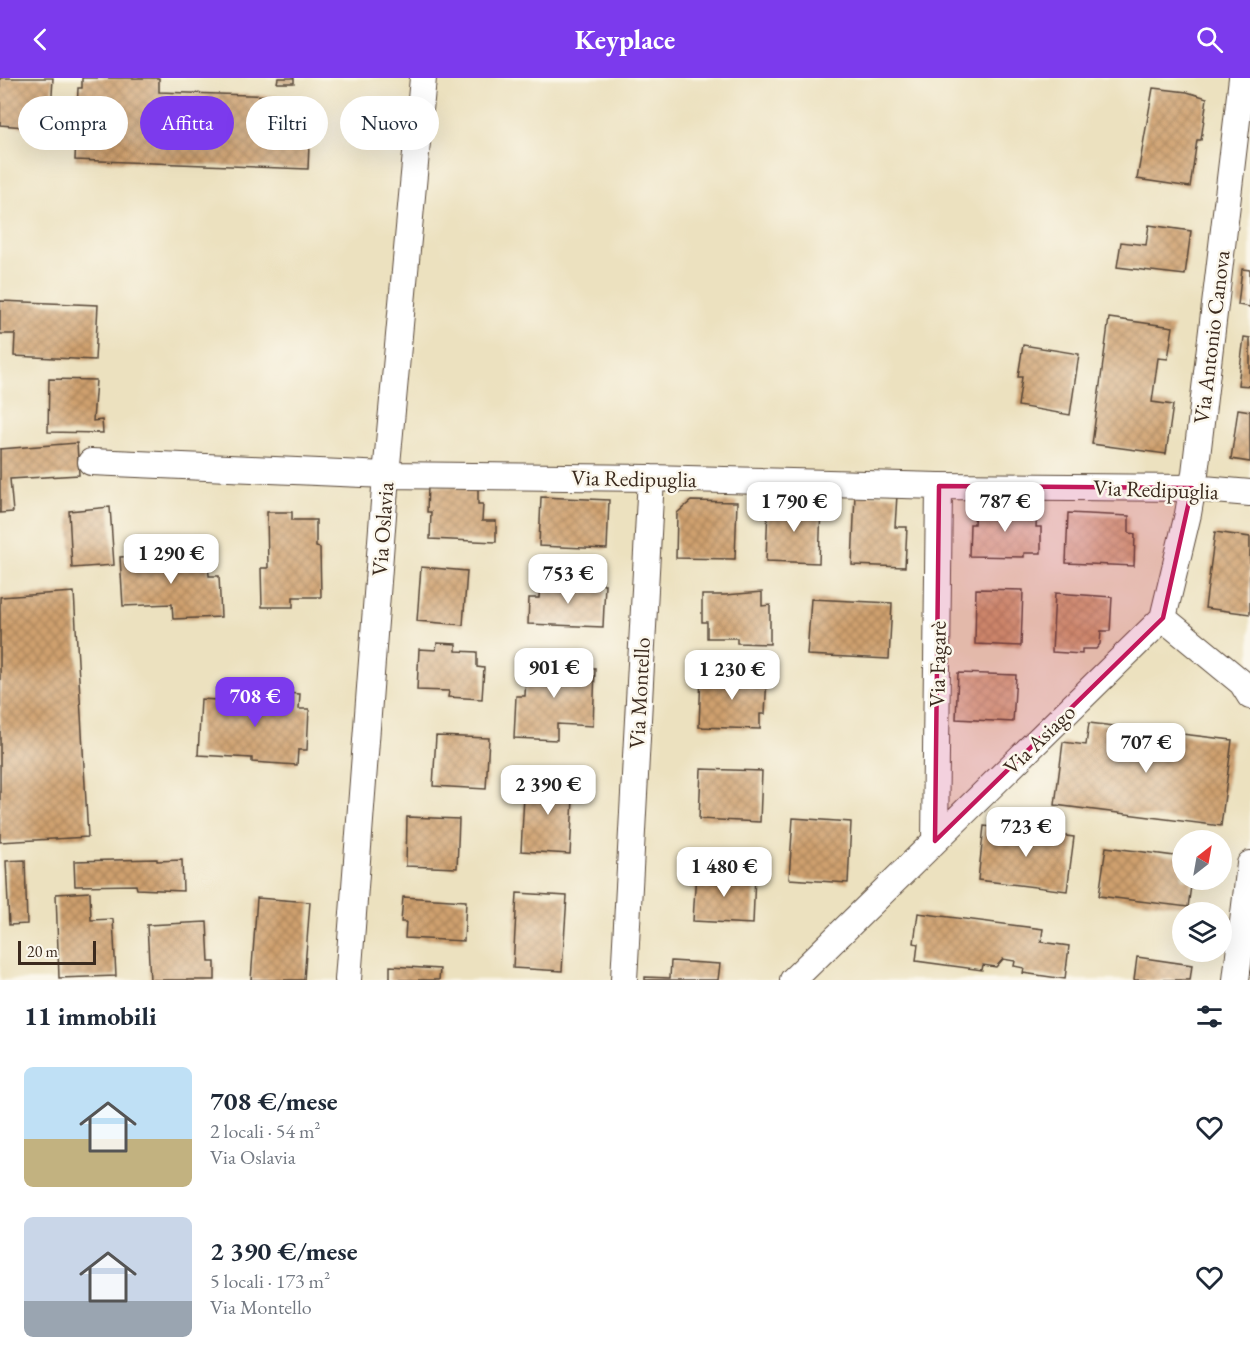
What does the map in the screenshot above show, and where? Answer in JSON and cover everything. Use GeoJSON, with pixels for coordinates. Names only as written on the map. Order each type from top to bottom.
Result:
{"type":"FeatureCollection","features":[{"type":"Feature","properties":{"kind":"street","name":"Via Oslavia"},"geometry":{"type":"LineString","coordinates":[[348,980],[386,475],[423,78]]}},
{"type":"Feature","properties":{"kind":"street","name":"Via Antonio Canova"},"geometry":{"type":"LineString","coordinates":[[1192,488],[1242,78]]}},
{"type":"Feature","properties":{"kind":"street","name":"Via Redipuglia"},"geometry":{"type":"LineString","coordinates":[[91,462],[386,475],[651,478],[939,486],[1192,488],[1250,493]]}},
{"type":"Feature","properties":{"kind":"street","name":"Via Montello"},"geometry":{"type":"LineString","coordinates":[[624,980],[651,478]]}},
{"type":"Feature","properties":{"kind":"street","name":"Via Fagarè"},"geometry":{"type":"LineString","coordinates":[[935,841],[939,486]]}},
{"type":"Feature","properties":{"kind":"street"},"geometry":{"type":"LineString","coordinates":[[1192,488],[1163,618],[1242,683],[1250,696]]}},
{"type":"Feature","properties":{"kind":"street","name":"Via Asiago"},"geometry":{"type":"LineString","coordinates":[[794,980],[1163,618]]}},
{"type":"Feature","properties":{"kind":"street"},"geometry":{"type":"LineString","coordinates":[[1236,980],[1250,864]]}},
{"type":"Feature","properties":{"kind":"highlighted area"},"geometry":{"type":"Polygon","coordinates":[[[939,486],[1192,488],[1163,618],[935,841],[939,486]]]}},
{"type":"Feature","properties":{"kind":"building"},"geometry":{"type":"Polygon","coordinates":[[[0,78],[53,78],[52,96],[18,96],[18,126],[0,125],[0,78]]]}},
{"type":"Feature","properties":{"kind":"building"},"geometry":{"type":"Polygon","coordinates":[[[82,78],[159,78],[159,92],[281,96],[246,96],[246,150],[309,150],[308,169],[75,160],[75,150],[128,150],[128,96],[78,96],[78,88],[82,88],[82,78]]]}},
{"type":"Feature","properties":{"kind":"building"},"geometry":{"type":"Polygon","coordinates":[[[278,78],[294,78],[294,83],[277,83],[278,78]]]}},
{"type":"Feature","properties":{"kind":"building"},"geometry":{"type":"Polygon","coordinates":[[[1153,88],[1187,92],[1207,98],[1201,140],[1197,140],[1190,187],[1137,179],[1153,88]]]}},
{"type":"Feature","properties":{"kind":"building"},"geometry":{"type":"Polygon","coordinates":[[[1149,225],[1191,231],[1185,275],[1117,267],[1121,242],[1146,245],[1149,225]]]}},
{"type":"Feature","properties":{"kind":"building"},"geometry":{"type":"Polygon","coordinates":[[[1242,269],[1250,270],[1250,307],[1238,305],[1242,269]]]}},
{"type":"Feature","properties":{"kind":"building"},"geometry":{"type":"Polygon","coordinates":[[[0,301],[98,305],[95,360],[14,356],[15,334],[0,334],[0,301]]]}},
{"type":"Feature","properties":{"kind":"building"},"geometry":{"type":"Polygon","coordinates":[[[1109,318],[1173,327],[1168,359],[1158,358],[1152,402],[1173,405],[1166,454],[1092,444],[1109,318]]]}},
{"type":"Feature","properties":{"kind":"building"},"geometry":{"type":"Polygon","coordinates":[[[1244,337],[1250,338],[1250,386],[1238,385],[1244,337]]]}},
{"type":"Feature","properties":{"kind":"building"},"geometry":{"type":"Polygon","coordinates":[[[1023,345],[1079,354],[1070,415],[1018,406],[1022,377],[1018,377],[1023,345]]]}},
{"type":"Feature","properties":{"kind":"building"},"geometry":{"type":"Polygon","coordinates":[[[49,379],[96,380],[93,421],[102,420],[103,433],[48,432],[49,379]]]}},
{"type":"Feature","properties":{"kind":"building"},"geometry":{"type":"Polygon","coordinates":[[[1238,409],[1250,411],[1250,462],[1231,459],[1238,409]]]}},
{"type":"Feature","properties":{"kind":"building"},"geometry":{"type":"Polygon","coordinates":[[[77,443],[79,475],[10,479],[13,512],[0,513],[0,449],[77,443]]]}},
{"type":"Feature","properties":{"kind":"building"},"geometry":{"type":"Polygon","coordinates":[[[428,486],[478,488],[478,504],[483,504],[482,521],[496,521],[496,542],[430,539],[431,512],[427,512],[428,486]]]}},
{"type":"Feature","properties":{"kind":"building"},"geometry":{"type":"Polygon","coordinates":[[[855,494],[897,495],[895,527],[907,527],[905,567],[852,565],[855,494]]]}},
{"type":"Feature","properties":{"kind":"building"},"geometry":{"type":"Polygon","coordinates":[[[541,497],[609,500],[607,549],[539,546],[541,497]]]}},
{"type":"Feature","properties":{"kind":"building"},"geometry":{"type":"Polygon","coordinates":[[[691,501],[737,502],[735,559],[676,558],[677,513],[691,501]]]}},
{"type":"Feature","properties":{"kind":"building"},"geometry":{"type":"Polygon","coordinates":[[[768,504],[821,506],[819,563],[766,561],[768,504]]]}},
{"type":"Feature","properties":{"kind":"building"},"geometry":{"type":"Polygon","coordinates":[[[110,507],[114,565],[72,568],[69,511],[110,507]]]}},
{"type":"Feature","properties":{"kind":"building"},"geometry":{"type":"Polygon","coordinates":[[[975,507],[1037,509],[1036,527],[1041,527],[1041,553],[1024,553],[1024,557],[969,556],[970,524],[974,524],[975,507]]]}},
{"type":"Feature","properties":{"kind":"building"},"geometry":{"type":"Polygon","coordinates":[[[267,512],[292,512],[292,520],[316,520],[316,547],[320,548],[321,597],[293,597],[293,607],[262,607],[261,568],[268,568],[267,512]]]}},
{"type":"Feature","properties":{"kind":"building"},"geometry":{"type":"Polygon","coordinates":[[[1068,513],[1129,516],[1129,533],[1135,534],[1134,566],[1066,563],[1068,513]]]}},
{"type":"Feature","properties":{"kind":"building"},"geometry":{"type":"Polygon","coordinates":[[[1215,532],[1250,537],[1250,614],[1205,608],[1215,532]]]}},
{"type":"Feature","properties":{"kind":"building"},"geometry":{"type":"Polygon","coordinates":[[[178,554],[178,562],[208,560],[209,576],[219,576],[221,617],[173,619],[172,604],[123,606],[120,557],[178,554]]]}},
{"type":"Feature","properties":{"kind":"building"},"geometry":{"type":"Polygon","coordinates":[[[421,567],[467,571],[463,625],[417,621],[421,567]]]}},
{"type":"Feature","properties":{"kind":"building"},"geometry":{"type":"Polygon","coordinates":[[[540,582],[605,584],[603,627],[528,624],[529,598],[539,598],[540,582]]]}},
{"type":"Feature","properties":{"kind":"building"},"geometry":{"type":"Polygon","coordinates":[[[976,589],[1023,590],[1021,646],[975,644],[976,589]]]}},
{"type":"Feature","properties":{"kind":"building"},"geometry":{"type":"Polygon","coordinates":[[[74,592],[88,837],[0,842],[0,597],[74,592]]]}},
{"type":"Feature","properties":{"kind":"building"},"geometry":{"type":"Polygon","coordinates":[[[762,592],[762,606],[770,605],[770,644],[737,643],[737,638],[707,638],[707,622],[702,622],[702,595],[762,592]]]}},
{"type":"Feature","properties":{"kind":"building"},"geometry":{"type":"Polygon","coordinates":[[[1055,593],[1112,597],[1110,631],[1101,631],[1100,644],[1096,649],[1082,649],[1082,654],[1052,652],[1055,593]]]}},
{"type":"Feature","properties":{"kind":"building"},"geometry":{"type":"Polygon","coordinates":[[[811,599],[892,603],[889,659],[807,655],[811,599]]]}},
{"type":"Feature","properties":{"kind":"building"},"geometry":{"type":"Polygon","coordinates":[[[437,643],[456,644],[456,651],[477,652],[477,667],[484,668],[482,699],[448,697],[449,691],[417,690],[419,649],[436,650],[437,643]]]}},
{"type":"Feature","properties":{"kind":"building"},"geometry":{"type":"Polygon","coordinates":[[[532,657],[567,659],[566,667],[595,668],[593,726],[557,724],[557,740],[514,738],[516,696],[525,696],[526,675],[531,675],[532,657]]]}},
{"type":"Feature","properties":{"kind":"building"},"geometry":{"type":"Polygon","coordinates":[[[958,673],[1016,675],[1013,722],[956,719],[958,673]]]}},
{"type":"Feature","properties":{"kind":"building"},"geometry":{"type":"Polygon","coordinates":[[[701,674],[767,676],[765,714],[760,714],[760,729],[699,727],[701,674]]]}},
{"type":"Feature","properties":{"kind":"building"},"geometry":{"type":"Polygon","coordinates":[[[252,691],[300,694],[299,709],[309,709],[307,750],[298,750],[297,765],[252,762],[252,758],[198,755],[201,699],[251,702],[252,691]]]}},
{"type":"Feature","properties":{"kind":"building"},"geometry":{"type":"Polygon","coordinates":[[[1089,723],[1232,740],[1221,826],[1055,805],[1063,742],[1086,745],[1089,723]]]}},
{"type":"Feature","properties":{"kind":"building"},"geometry":{"type":"Polygon","coordinates":[[[436,736],[489,738],[486,789],[433,786],[436,736]]]}},
{"type":"Feature","properties":{"kind":"building"},"geometry":{"type":"Polygon","coordinates":[[[701,769],[762,771],[760,822],[699,819],[701,769]]]}},
{"type":"Feature","properties":{"kind":"building"},"geometry":{"type":"Polygon","coordinates":[[[525,778],[574,781],[570,854],[521,851],[525,778]]]}},
{"type":"Feature","properties":{"kind":"building"},"geometry":{"type":"Polygon","coordinates":[[[407,817],[459,819],[457,868],[406,866],[407,817]]]}},
{"type":"Feature","properties":{"kind":"building"},"geometry":{"type":"Polygon","coordinates":[[[793,818],[851,822],[848,883],[789,879],[793,818]]]}},
{"type":"Feature","properties":{"kind":"building"},"geometry":{"type":"Polygon","coordinates":[[[984,826],[1074,837],[1067,891],[978,880],[984,826]]]}},
{"type":"Feature","properties":{"kind":"building"},"geometry":{"type":"Polygon","coordinates":[[[1106,847],[1172,856],[1172,890],[1190,890],[1189,902],[1172,902],[1172,905],[1099,896],[1106,847]]]}},
{"type":"Feature","properties":{"kind":"building"},"geometry":{"type":"Polygon","coordinates":[[[157,859],[157,861],[182,860],[183,891],[137,889],[136,885],[75,886],[74,861],[157,859]]]}},
{"type":"Feature","properties":{"kind":"building"},"geometry":{"type":"Polygon","coordinates":[[[25,860],[27,924],[9,925],[6,861],[25,860]]]}},
{"type":"Feature","properties":{"kind":"building"},"geometry":{"type":"Polygon","coordinates":[[[696,871],[755,874],[753,924],[693,921],[696,871]]]}},
{"type":"Feature","properties":{"kind":"building"},"geometry":{"type":"Polygon","coordinates":[[[90,892],[91,920],[113,919],[116,976],[59,978],[56,894],[90,892]]]}},
{"type":"Feature","properties":{"kind":"building"},"geometry":{"type":"Polygon","coordinates":[[[517,893],[567,896],[562,971],[513,968],[517,893]]]}},
{"type":"Feature","properties":{"kind":"building"},"geometry":{"type":"Polygon","coordinates":[[[403,897],[466,901],[464,941],[405,938],[406,922],[401,922],[403,897]]]}},
{"type":"Feature","properties":{"kind":"building"},"geometry":{"type":"Polygon","coordinates":[[[257,898],[310,902],[304,980],[251,980],[257,898]]]}},
{"type":"Feature","properties":{"kind":"building"},"geometry":{"type":"Polygon","coordinates":[[[918,913],[1043,929],[1041,942],[1069,946],[1065,979],[1023,973],[1024,968],[1014,966],[1015,961],[1003,959],[996,967],[983,965],[982,970],[916,961],[918,944],[914,943],[918,913]]]}},
{"type":"Feature","properties":{"kind":"building"},"geometry":{"type":"Polygon","coordinates":[[[207,922],[209,962],[215,962],[215,980],[150,980],[147,925],[207,922]]]}},
{"type":"Feature","properties":{"kind":"building"},"geometry":{"type":"Polygon","coordinates":[[[1137,957],[1192,965],[1190,980],[1134,980],[1137,957]]]}},
{"type":"Feature","properties":{"kind":"building"},"geometry":{"type":"Polygon","coordinates":[[[671,961],[720,964],[718,980],[645,980],[645,977],[670,978],[671,961]]]}},
{"type":"Feature","properties":{"kind":"building"},"geometry":{"type":"Polygon","coordinates":[[[390,966],[440,969],[439,980],[390,980],[390,966]]]}}]}
